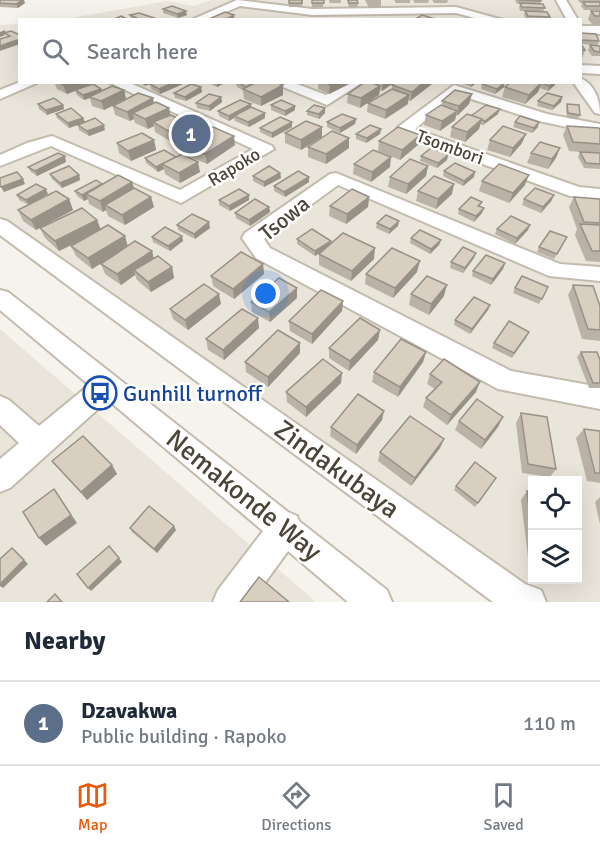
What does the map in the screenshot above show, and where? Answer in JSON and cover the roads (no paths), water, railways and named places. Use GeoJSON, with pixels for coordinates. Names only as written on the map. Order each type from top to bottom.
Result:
{"type":"FeatureCollection","features":[{"type":"Feature","properties":{"kind":"street"},"geometry":{"type":"LineString","coordinates":[[561,0],[572,18]]}},
{"type":"Feature","properties":{"kind":"street"},"geometry":{"type":"LineString","coordinates":[[201,18],[243,2],[312,12],[367,15],[456,10],[490,18]]}},
{"type":"Feature","properties":{"kind":"street"},"geometry":{"type":"LineString","coordinates":[[582,29],[600,30]]}},
{"type":"Feature","properties":{"kind":"street"},"geometry":{"type":"LineString","coordinates":[[582,69],[600,70]]}},
{"type":"Feature","properties":{"kind":"street"},"geometry":{"type":"LineString","coordinates":[[0,80],[16,89]]}},
{"type":"Feature","properties":{"kind":"street"},"geometry":{"type":"LineString","coordinates":[[0,95],[27,84]]}},
{"type":"Feature","properties":{"kind":"street","name":"Rapoko"},"geometry":{"type":"LineString","coordinates":[[0,161],[33,146],[52,141],[181,197],[266,148],[120,84]]}},
{"type":"Feature","properties":{"kind":"street"},"geometry":{"type":"LineString","coordinates":[[283,84],[327,101],[353,84]]}},
{"type":"Feature","properties":{"kind":"street"},"geometry":{"type":"LineString","coordinates":[[581,84],[600,110]]}},
{"type":"Feature","properties":{"kind":"street","name":"Tsombori"},"geometry":{"type":"LineString","coordinates":[[600,129],[544,118],[454,89],[404,130],[576,192],[600,194]]}},
{"type":"Feature","properties":{"kind":"street","name":"Tsowa"},"geometry":{"type":"LineString","coordinates":[[600,274],[557,271],[336,178],[252,238],[263,253],[507,381],[600,398]]}},
{"type":"Feature","properties":{"kind":"street","name":"Zindakubaya"},"geometry":{"type":"LineString","coordinates":[[0,225],[517,599],[529,602]]}},
{"type":"Feature","properties":{"kind":"street","name":"Nemakonde Way"},"geometry":{"type":"LineString","coordinates":[[0,298],[106,386],[286,527],[375,602]]}},
{"type":"Feature","properties":{"kind":"street"},"geometry":{"type":"LineString","coordinates":[[0,478],[106,386]]}},
{"type":"Feature","properties":{"kind":"street"},"geometry":{"type":"LineString","coordinates":[[0,408],[39,444]]}},
{"type":"Feature","properties":{"kind":"street"},"geometry":{"type":"LineString","coordinates":[[230,602],[286,527]]}},
{"type":"Feature","properties":{"kind":"place","name":"Dzavakwa"},"geometry":{"type":"Point","coordinates":[191,134]}},
{"type":"Feature","properties":{"kind":"place","name":"Gunhill turnoff"},"geometry":{"type":"Point","coordinates":[100,393]}}]}
